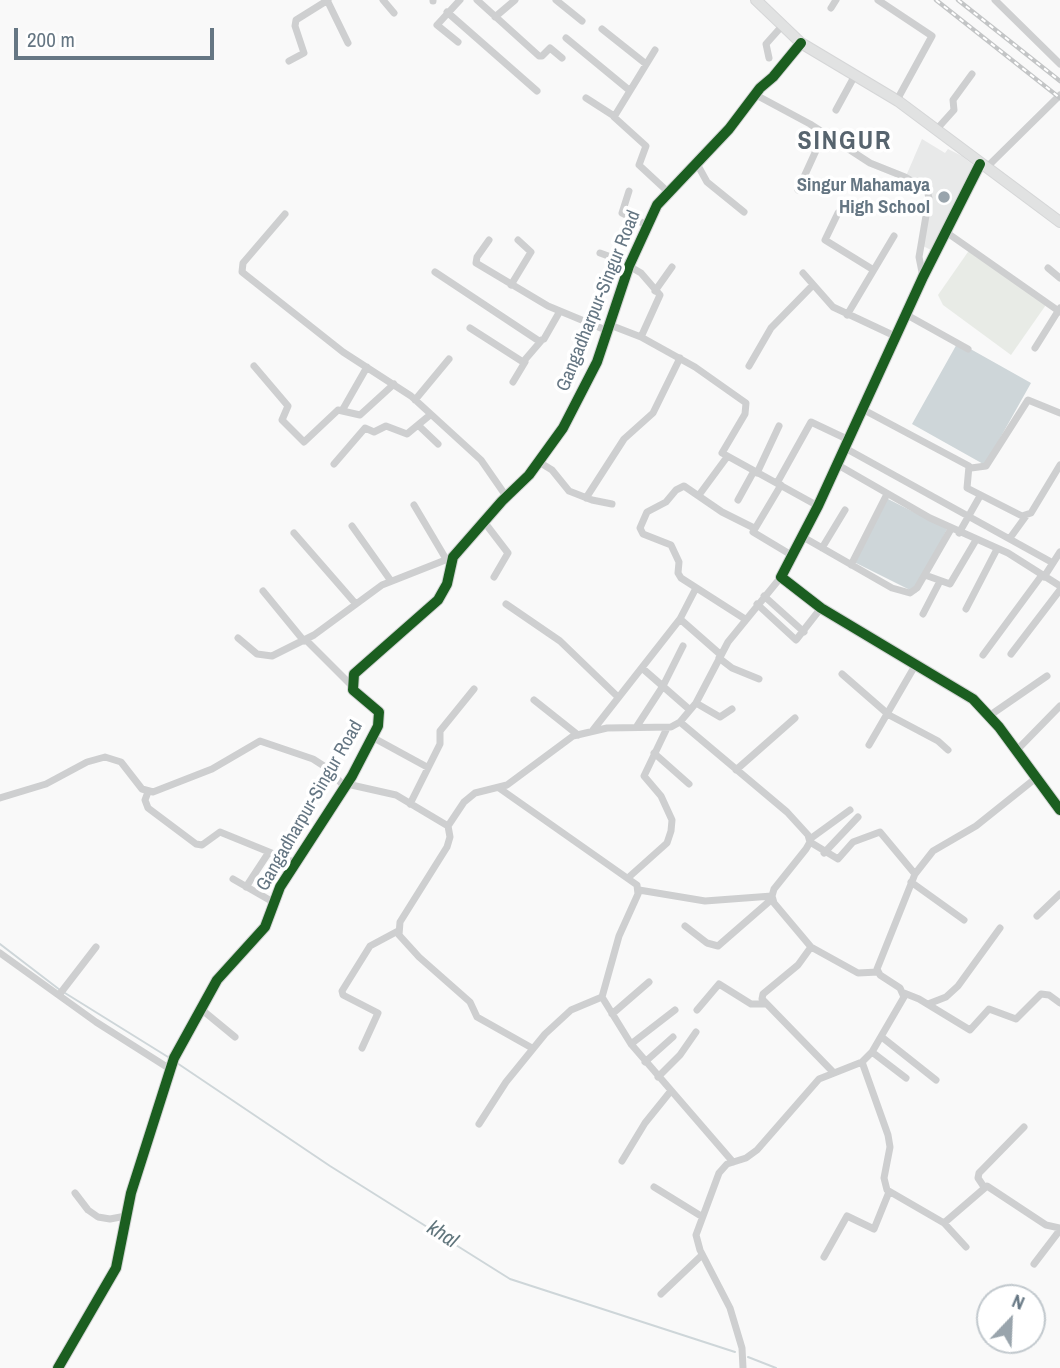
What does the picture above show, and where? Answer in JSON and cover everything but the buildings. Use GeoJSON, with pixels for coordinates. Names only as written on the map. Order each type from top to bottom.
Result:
{"type":"FeatureCollection","features":[{"type":"Feature","properties":{"kind":"street"},"geometry":{"type":"LineString","coordinates":[[289,61],[304,53],[295,22],[328,0],[348,43]]}},
{"type":"Feature","properties":{"kind":"street"},"geometry":{"type":"LineString","coordinates":[[383,0],[394,13]]}},
{"type":"Feature","properties":{"kind":"street"},"geometry":{"type":"LineString","coordinates":[[458,42],[437,24],[460,0]]}},
{"type":"Feature","properties":{"kind":"street"},"geometry":{"type":"LineString","coordinates":[[477,0],[539,55],[542,56],[550,48],[562,58]]}},
{"type":"Feature","properties":{"kind":"street"},"geometry":{"type":"LineString","coordinates":[[495,17],[515,0]]}},
{"type":"Feature","properties":{"kind":"street"},"geometry":{"type":"LineString","coordinates":[[556,0],[582,21]]}},
{"type":"Feature","properties":{"kind":"street"},"geometry":{"type":"LineString","coordinates":[[756,0],[801,43],[854,77],[897,100],[1060,222]]}},
{"type":"Feature","properties":{"kind":"street"},"geometry":{"type":"LineString","coordinates":[[831,8],[836,0]]}},
{"type":"Feature","properties":{"kind":"street"},"geometry":{"type":"LineString","coordinates":[[878,0],[932,36],[897,100]]}},
{"type":"Feature","properties":{"kind":"street"},"geometry":{"type":"LineString","coordinates":[[995,0],[1060,64]]}},
{"type":"Feature","properties":{"kind":"street"},"geometry":{"type":"LineString","coordinates":[[447,12],[537,91]]}},
{"type":"Feature","properties":{"kind":"street"},"geometry":{"type":"LineString","coordinates":[[769,58],[765,44],[782,26]]}},
{"type":"Feature","properties":{"kind":"street"},"geometry":{"type":"LineString","coordinates":[[602,29],[646,64]]}},
{"type":"Feature","properties":{"kind":"street"},"geometry":{"type":"LineString","coordinates":[[566,38],[629,90]]}},
{"type":"Feature","properties":{"kind":"street","name":"Gangadharpur-Singur Road"},"geometry":{"type":"LineString","coordinates":[[449,558],[485,523],[506,496],[539,462],[573,411],[597,362],[630,265],[647,225],[667,191],[801,43]]}},
{"type":"Feature","properties":{"kind":"street"},"geometry":{"type":"LineString","coordinates":[[614,116],[654,50]]}},
{"type":"Feature","properties":{"kind":"street"},"geometry":{"type":"LineString","coordinates":[[936,130],[954,110],[953,100],[972,74]]}},
{"type":"Feature","properties":{"kind":"street"},"geometry":{"type":"LineString","coordinates":[[836,110],[854,77]]}},
{"type":"Feature","properties":{"kind":"street"},"geometry":{"type":"LineString","coordinates":[[756,95],[824,133],[870,163],[905,177],[927,190],[929,198],[919,257],[923,277]]}},
{"type":"Feature","properties":{"kind":"street"},"geometry":{"type":"LineString","coordinates":[[362,1048],[378,1013],[344,995],[342,991],[370,946],[398,931],[447,847],[450,837],[448,826],[464,802],[475,793],[499,788],[578,735],[593,730],[637,726],[667,728],[680,722],[693,706],[720,657],[793,556],[838,466],[923,277],[983,166],[1060,95]]}},
{"type":"Feature","properties":{"kind":"street"},"geometry":{"type":"LineString","coordinates":[[586,98],[614,116],[622,127],[646,146],[639,165],[667,191]]}},
{"type":"Feature","properties":{"kind":"street"},"geometry":{"type":"LineString","coordinates":[[798,190],[824,133]]}},
{"type":"Feature","properties":{"kind":"street"},"geometry":{"type":"LineString","coordinates":[[696,162],[707,182],[744,212]]}},
{"type":"Feature","properties":{"kind":"street"},"geometry":{"type":"LineString","coordinates":[[629,191],[622,213],[647,225]]}},
{"type":"Feature","properties":{"kind":"street"},"geometry":{"type":"LineString","coordinates":[[838,213],[825,240],[872,269]]}},
{"type":"Feature","properties":{"kind":"street"},"geometry":{"type":"LineString","coordinates":[[285,214],[251,252],[240,271],[343,352],[415,400],[481,460],[506,496]]}},
{"type":"Feature","properties":{"kind":"street"},"geometry":{"type":"LineString","coordinates":[[946,232],[1059,311],[1035,348]]}},
{"type":"Feature","properties":{"kind":"street"},"geometry":{"type":"LineString","coordinates":[[847,315],[894,236]]}},
{"type":"Feature","properties":{"kind":"street"},"geometry":{"type":"LineString","coordinates":[[489,240],[475,262],[560,311],[641,337],[707,374],[747,405],[742,420],[722,450],[727,457],[818,506]]}},
{"type":"Feature","properties":{"kind":"street"},"geometry":{"type":"LineString","coordinates":[[511,285],[531,252],[529,247],[518,240]]}},
{"type":"Feature","properties":{"kind":"street"},"geometry":{"type":"LineString","coordinates":[[600,253],[630,265],[641,273],[660,298],[641,337]]}},
{"type":"Feature","properties":{"kind":"street"},"geometry":{"type":"LineString","coordinates":[[656,291],[672,267]]}},
{"type":"Feature","properties":{"kind":"street"},"geometry":{"type":"LineString","coordinates":[[1048,268],[1060,278]]}},
{"type":"Feature","properties":{"kind":"street"},"geometry":{"type":"LineString","coordinates":[[435,272],[541,341]]}},
{"type":"Feature","properties":{"kind":"street"},"geometry":{"type":"LineString","coordinates":[[803,273],[829,304],[897,337]]}},
{"type":"Feature","properties":{"kind":"street"},"geometry":{"type":"LineString","coordinates":[[749,366],[771,328],[813,285]]}},
{"type":"Feature","properties":{"kind":"street"},"geometry":{"type":"LineString","coordinates":[[513,382],[560,311]]}},
{"type":"Feature","properties":{"kind":"street"},"geometry":{"type":"LineString","coordinates":[[907,315],[968,349]]}},
{"type":"Feature","properties":{"kind":"street"},"geometry":{"type":"LineString","coordinates":[[470,328],[525,362]]}},
{"type":"Feature","properties":{"kind":"street"},"geometry":{"type":"LineString","coordinates":[[586,498],[624,439],[653,413],[680,358]]}},
{"type":"Feature","properties":{"kind":"street"},"geometry":{"type":"LineString","coordinates":[[415,400],[449,359]]}},
{"type":"Feature","properties":{"kind":"street"},"geometry":{"type":"LineString","coordinates":[[254,366],[288,406],[282,420],[302,441],[342,409],[367,367]]}},
{"type":"Feature","properties":{"kind":"street"},"geometry":{"type":"LineString","coordinates":[[342,409],[360,415],[394,384]]}},
{"type":"Feature","properties":{"kind":"street"},"geometry":{"type":"LineString","coordinates":[[863,410],[971,468],[986,467],[1028,400],[1060,413]]}},
{"type":"Feature","properties":{"kind":"street"},"geometry":{"type":"LineString","coordinates":[[334,464],[365,428],[374,432],[386,426],[407,434],[430,415]]}},
{"type":"Feature","properties":{"kind":"street"},"geometry":{"type":"LineString","coordinates":[[754,528],[811,422],[968,518],[1053,563]]}},
{"type":"Feature","properties":{"kind":"street"},"geometry":{"type":"LineString","coordinates":[[418,425],[438,444]]}},
{"type":"Feature","properties":{"kind":"street"},"geometry":{"type":"LineString","coordinates":[[738,500],[779,426]]}},
{"type":"Feature","properties":{"kind":"street"},"geometry":{"type":"LineString","coordinates":[[699,495],[727,457]]}},
{"type":"Feature","properties":{"kind":"street"},"geometry":{"type":"LineString","coordinates":[[539,462],[552,470],[565,487],[586,498],[612,504]]}},
{"type":"Feature","properties":{"kind":"street"},"geometry":{"type":"LineString","coordinates":[[1010,538],[1060,465]]}},
{"type":"Feature","properties":{"kind":"street"},"geometry":{"type":"LineString","coordinates":[[838,466],[951,529],[997,549],[1060,588],[1011,653]]}},
{"type":"Feature","properties":{"kind":"street"},"geometry":{"type":"LineString","coordinates":[[971,468],[966,485],[980,496],[1026,516]]}},
{"type":"Feature","properties":{"kind":"street"},"geometry":{"type":"LineString","coordinates":[[745,620],[678,575],[679,562],[670,543],[643,534],[640,528],[647,512],[667,502],[678,488],[690,488],[714,507],[754,528],[757,537],[793,556]]}},
{"type":"Feature","properties":{"kind":"street"},"geometry":{"type":"LineString","coordinates":[[851,565],[887,494]]}},
{"type":"Feature","properties":{"kind":"street"},"geometry":{"type":"LineString","coordinates":[[960,533],[980,496]]}},
{"type":"Feature","properties":{"kind":"street"},"geometry":{"type":"LineString","coordinates":[[263,591],[305,641],[351,685],[354,674],[438,600],[445,590],[449,558],[414,505]]}},
{"type":"Feature","properties":{"kind":"street"},"geometry":{"type":"LineString","coordinates":[[822,548],[845,510]]}},
{"type":"Feature","properties":{"kind":"street"},"geometry":{"type":"LineString","coordinates":[[485,523],[508,553],[494,577]]}},
{"type":"Feature","properties":{"kind":"street"},"geometry":{"type":"LineString","coordinates":[[352,526],[390,582]]}},
{"type":"Feature","properties":{"kind":"street"},"geometry":{"type":"LineString","coordinates":[[803,537],[907,593],[915,591],[951,529]]}},
{"type":"Feature","properties":{"kind":"street"},"geometry":{"type":"LineString","coordinates":[[294,533],[355,603]]}},
{"type":"Feature","properties":{"kind":"street"},"geometry":{"type":"LineString","coordinates":[[925,575],[939,583],[952,583],[976,540]]}},
{"type":"Feature","properties":{"kind":"street"},"geometry":{"type":"LineString","coordinates":[[966,609],[997,549]]}},
{"type":"Feature","properties":{"kind":"street"},"geometry":{"type":"LineString","coordinates":[[983,655],[1060,552]]}},
{"type":"Feature","properties":{"kind":"street"},"geometry":{"type":"LineString","coordinates":[[238,638],[257,654],[267,657],[305,641],[355,603],[390,582],[449,558]]}},
{"type":"Feature","properties":{"kind":"street"},"geometry":{"type":"LineString","coordinates":[[780,577],[821,608],[966,694],[989,716],[1059,807]]}},
{"type":"Feature","properties":{"kind":"street"},"geometry":{"type":"LineString","coordinates":[[923,614],[939,583]]}},
{"type":"Feature","properties":{"kind":"street"},"geometry":{"type":"LineString","coordinates":[[593,730],[680,619],[696,588]]}},
{"type":"Feature","properties":{"kind":"street"},"geometry":{"type":"LineString","coordinates":[[764,596],[804,632]]}},
{"type":"Feature","properties":{"kind":"street"},"geometry":{"type":"LineString","coordinates":[[506,604],[560,641],[618,697]]}},
{"type":"Feature","properties":{"kind":"street"},"geometry":{"type":"LineString","coordinates":[[757,604],[794,640],[804,632],[821,608]]}},
{"type":"Feature","properties":{"kind":"street"},"geometry":{"type":"LineString","coordinates":[[680,619],[732,668],[759,679]]}},
{"type":"Feature","properties":{"kind":"street"},"geometry":{"type":"LineString","coordinates":[[637,726],[663,686],[683,646]]}},
{"type":"Feature","properties":{"kind":"street"},"geometry":{"type":"LineString","coordinates":[[869,745],[889,715],[916,664]]}},
{"type":"Feature","properties":{"kind":"street"},"geometry":{"type":"LineString","coordinates":[[642,668],[693,706],[720,717],[732,709]]}},
{"type":"Feature","properties":{"kind":"street"},"geometry":{"type":"LineString","coordinates":[[842,674],[889,715],[937,741],[948,750]]}},
{"type":"Feature","properties":{"kind":"street"},"geometry":{"type":"LineString","coordinates":[[989,716],[1047,676]]}},
{"type":"Feature","properties":{"kind":"street","name":"Gangadharpur-Singur Road"},"geometry":{"type":"LineString","coordinates":[[58,1368],[116,1268],[126,1216],[170,1069],[224,971],[265,927],[273,902],[346,786],[372,737],[380,715],[355,695],[351,685]]}},
{"type":"Feature","properties":{"kind":"street"},"geometry":{"type":"LineString","coordinates":[[410,804],[439,744],[440,731],[474,689]]}},
{"type":"Feature","properties":{"kind":"street"},"geometry":{"type":"LineString","coordinates":[[534,700],[578,735]]}},
{"type":"Feature","properties":{"kind":"street"},"geometry":{"type":"LineString","coordinates":[[1016,751],[1060,706]]}},
{"type":"Feature","properties":{"kind":"street"},"geometry":{"type":"LineString","coordinates":[[736,770],[795,718]]}},
{"type":"Feature","properties":{"kind":"street"},"geometry":{"type":"LineString","coordinates":[[680,722],[788,812],[810,841],[824,853],[838,859],[853,842],[880,832],[913,878],[964,920]]}},
{"type":"Feature","properties":{"kind":"street"},"geometry":{"type":"LineString","coordinates":[[629,877],[667,843],[671,831],[671,820],[661,796],[644,778],[667,728]]}},
{"type":"Feature","properties":{"kind":"street"},"geometry":{"type":"LineString","coordinates":[[372,737],[428,766]]}},
{"type":"Feature","properties":{"kind":"street"},"geometry":{"type":"LineString","coordinates":[[296,863],[220,832],[202,845],[196,844],[148,808],[145,800],[148,792],[212,769],[260,741],[313,759],[346,786],[386,792],[448,826]]}},
{"type":"Feature","properties":{"kind":"street"},"geometry":{"type":"LineString","coordinates":[[654,753],[689,784]]}},
{"type":"Feature","properties":{"kind":"street"},"geometry":{"type":"LineString","coordinates":[[0,798],[46,784],[87,762],[105,757],[121,762],[148,792]]}},
{"type":"Feature","properties":{"kind":"street"},"geometry":{"type":"LineString","coordinates":[[878,972],[913,878],[933,851],[976,826],[1036,778]]}},
{"type":"Feature","properties":{"kind":"street"},"geometry":{"type":"LineString","coordinates":[[499,788],[629,877],[639,890],[705,901],[772,897]]}},
{"type":"Feature","properties":{"kind":"street"},"geometry":{"type":"LineString","coordinates":[[685,926],[707,943],[718,946],[772,897],[810,841],[850,810]]}},
{"type":"Feature","properties":{"kind":"street"},"geometry":{"type":"LineString","coordinates":[[824,853],[858,817]]}},
{"type":"Feature","properties":{"kind":"street"},"geometry":{"type":"LineString","coordinates":[[246,887],[269,852]]}},
{"type":"Feature","properties":{"kind":"street"},"geometry":{"type":"LineString","coordinates":[[233,879],[273,902]]}},
{"type":"Feature","properties":{"kind":"street"},"geometry":{"type":"LineString","coordinates":[[639,890],[619,936],[603,997],[631,1044],[733,1162]]}},
{"type":"Feature","properties":{"kind":"street"},"geometry":{"type":"LineString","coordinates":[[1037,916],[1060,894]]}},
{"type":"Feature","properties":{"kind":"street"},"geometry":{"type":"LineString","coordinates":[[772,897],[811,947],[858,973],[878,972],[904,993],[928,1004],[970,1030],[989,1009],[1016,1019],[1041,994],[1049,995],[1060,1003]]}},
{"type":"Feature","properties":{"kind":"street"},"geometry":{"type":"LineString","coordinates":[[928,1004],[946,997],[958,986],[1000,928]]}},
{"type":"Feature","properties":{"kind":"street"},"geometry":{"type":"LineString","coordinates":[[398,931],[419,957],[470,1002],[477,1017],[532,1048]]}},
{"type":"Feature","properties":{"kind":"street"},"geometry":{"type":"LineString","coordinates":[[59,995],[96,947]]}},
{"type":"Feature","properties":{"kind":"street"},"geometry":{"type":"LineString","coordinates":[[811,947],[798,965],[763,994],[762,999],[833,1072]]}},
{"type":"Feature","properties":{"kind":"street"},"geometry":{"type":"LineString","coordinates":[[0,953],[170,1069]]}},
{"type":"Feature","properties":{"kind":"street"},"geometry":{"type":"LineString","coordinates":[[611,1014],[649,982]]}},
{"type":"Feature","properties":{"kind":"street"},"geometry":{"type":"LineString","coordinates":[[697,1010],[719,984],[751,1004],[766,1004]]}},
{"type":"Feature","properties":{"kind":"street"},"geometry":{"type":"LineString","coordinates":[[743,1368],[741,1341],[726,1296],[702,1255],[696,1235],[719,1173],[733,1162],[757,1150],[812,1085],[833,1072],[862,1062],[883,1038],[903,1001],[904,993]]}},
{"type":"Feature","properties":{"kind":"street"},"geometry":{"type":"LineString","coordinates":[[479,1124],[532,1048],[565,1014],[603,997]]}},
{"type":"Feature","properties":{"kind":"street"},"geometry":{"type":"LineString","coordinates":[[201,1009],[235,1037]]}},
{"type":"Feature","properties":{"kind":"street"},"geometry":{"type":"LineString","coordinates":[[631,1044],[675,1010]]}},
{"type":"Feature","properties":{"kind":"street"},"geometry":{"type":"LineString","coordinates":[[658,1077],[680,1055],[696,1032]]}},
{"type":"Feature","properties":{"kind":"street"},"geometry":{"type":"LineString","coordinates":[[646,1062],[673,1037]]}},
{"type":"Feature","properties":{"kind":"street"},"geometry":{"type":"LineString","coordinates":[[883,1038],[936,1080]]}},
{"type":"Feature","properties":{"kind":"street"},"geometry":{"type":"LineString","coordinates":[[872,1052],[906,1078]]}},
{"type":"Feature","properties":{"kind":"street"},"geometry":{"type":"LineString","coordinates":[[824,1257],[847,1216],[874,1229],[889,1192],[884,1178],[890,1147],[888,1135],[862,1062]]}},
{"type":"Feature","properties":{"kind":"street"},"geometry":{"type":"LineString","coordinates":[[622,1161],[645,1123],[670,1092]]}},
{"type":"Feature","properties":{"kind":"street"},"geometry":{"type":"LineString","coordinates":[[1024,1127],[979,1172],[978,1178],[984,1187],[994,1189],[1046,1225],[1060,1229],[1034,1264]]}},
{"type":"Feature","properties":{"kind":"street"},"geometry":{"type":"LineString","coordinates":[[654,1187],[701,1216]]}},
{"type":"Feature","properties":{"kind":"street"},"geometry":{"type":"LineString","coordinates":[[944,1223],[984,1187]]}},
{"type":"Feature","properties":{"kind":"street"},"geometry":{"type":"LineString","coordinates":[[889,1192],[924,1209],[944,1223],[966,1247]]}},
{"type":"Feature","properties":{"kind":"street"},"geometry":{"type":"LineString","coordinates":[[75,1193],[88,1210],[98,1217],[110,1219],[126,1216]]}},
{"type":"Feature","properties":{"kind":"street"},"geometry":{"type":"LineString","coordinates":[[661,1294],[702,1255]]}},
{"type":"Feature","properties":{"kind":"shaded area","name":"Singur Mahamaya High School"},"geometry":{"type":"Polygon","coordinates":[[[922,139],[945,153],[948,149],[962,156],[973,165],[931,250],[921,245],[931,194],[906,176],[922,139]]]}},
{"type":"Feature","properties":{"kind":"shaded area"},"geometry":{"type":"Polygon","coordinates":[[[970,249],[1048,302],[1011,355],[943,305],[938,295],[970,249]]]}},
{"type":"Feature","properties":{"kind":"shaded area"},"geometry":{"type":"Polygon","coordinates":[[[958,342],[1031,383],[985,465],[912,424],[958,342]]]}},
{"type":"Feature","properties":{"kind":"shaded area"},"geometry":{"type":"Polygon","coordinates":[[[886,498],[947,529],[916,593],[854,562],[886,498]]]}},
{"type":"Feature","properties":{"kind":"waterway","name":"khal"},"geometry":{"type":"LineString","coordinates":[[0,944],[60,990]]}},
{"type":"Feature","properties":{"kind":"waterway","name":"khal"},"geometry":{"type":"LineString","coordinates":[[65,993],[168,1057]]}},
{"type":"Feature","properties":{"kind":"waterway","name":"khal"},"geometry":{"type":"LineString","coordinates":[[177,1063],[330,1166],[510,1279],[735,1352]]}},
{"type":"Feature","properties":{"kind":"waterway","name":"khal"},"geometry":{"type":"LineString","coordinates":[[748,1357],[776,1368]]}},
{"type":"Feature","properties":{"kind":"railway"},"geometry":{"type":"LineString","coordinates":[[936,0],[1060,98]]}},
{"type":"Feature","properties":{"kind":"railway"},"geometry":{"type":"LineString","coordinates":[[958,0],[1060,81]]}},
{"type":"Feature","properties":{"kind":"cycle path"},"geometry":{"type":"LineString","coordinates":[[58,1368],[116,1268],[131,1193],[174,1058],[217,980],[265,927],[280,887],[352,776],[378,726],[379,712],[353,690],[354,674],[438,600],[447,584],[453,557],[502,501],[529,475],[563,428],[597,362],[629,266],[657,205],[729,129],[760,88],[773,77],[801,43]]}},
{"type":"Feature","properties":{"kind":"cycle path"},"geometry":{"type":"LineString","coordinates":[[980,164],[923,277],[818,506],[781,577],[821,608],[973,699],[999,727],[1060,810]]}},
{"type":"Feature","properties":{"kind":"place","name":"Singur Mahamaya High School"},"geometry":{"type":"Point","coordinates":[944,197]}},
{"type":"Feature","properties":{"kind":"district","name":"SINGUR"},"geometry":{"type":"Point","coordinates":[845,142]}}]}
